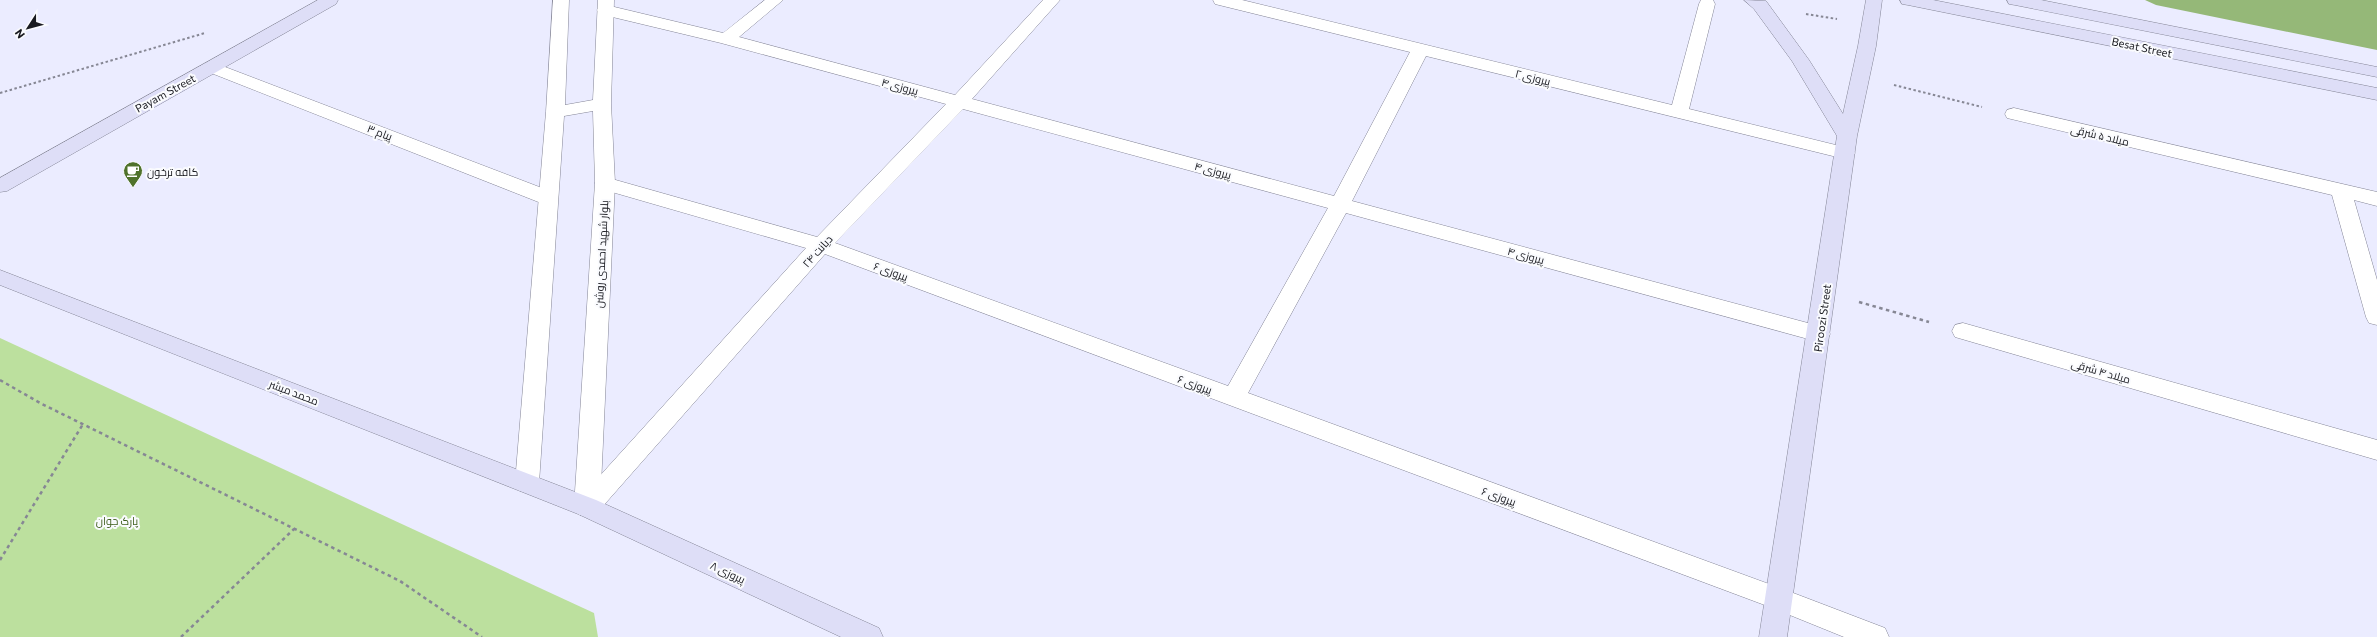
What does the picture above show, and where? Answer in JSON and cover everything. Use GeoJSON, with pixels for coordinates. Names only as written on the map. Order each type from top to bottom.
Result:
{"type":"FeatureCollection","features":[{"type":"Feature","properties":{"kind":"main road","name":"Payam Street"},"geometry":{"type":"LineString","coordinates":[[0,186],[330,0]]}},
{"type":"Feature","properties":{"kind":"main road"},"geometry":{"type":"LineString","coordinates":[[1752,0],[1760,5],[1800,60],[1846,145]]}},
{"type":"Feature","properties":{"kind":"main road","name":"Piroozi Street"},"geometry":{"type":"LineString","coordinates":[[1773,637],[1780,599],[1846,145],[1874,0]]}},
{"type":"Feature","properties":{"kind":"main road","name":"Besat Street"},"geometry":{"type":"LineString","coordinates":[[1908,0],[2377,94]]}},
{"type":"Feature","properties":{"kind":"main road","name":"Besat Street"},"geometry":{"type":"LineString","coordinates":[[2015,0],[2377,72]]}},
{"type":"Feature","properties":{"kind":"main road"},"geometry":{"type":"LineString","coordinates":[[2096,0],[2182,32]]}},
{"type":"Feature","properties":{"kind":"main road","name":"محمد مبشر"},"geometry":{"type":"LineString","coordinates":[[0,277],[527,483],[587,508]]}},
{"type":"Feature","properties":{"kind":"main road","name":"پیروزی ۸"},"geometry":{"type":"LineString","coordinates":[[587,508],[869,637]]}},
{"type":"Feature","properties":{"kind":"street"},"geometry":{"type":"LineString","coordinates":[[527,483],[555,112],[560,0]]}},
{"type":"Feature","properties":{"kind":"street"},"geometry":{"type":"LineString","coordinates":[[726,39],[775,0]]}},
{"type":"Feature","properties":{"kind":"street","name":"دیانت ۲۴"},"geometry":{"type":"LineString","coordinates":[[587,508],[821,246],[959,102],[1052,0]]}},
{"type":"Feature","properties":{"kind":"street","name":"پیروزی ۲"},"geometry":{"type":"LineString","coordinates":[[1221,0],[1679,112],[1846,145]]}},
{"type":"Feature","properties":{"kind":"street"},"geometry":{"type":"LineString","coordinates":[[1679,112],[1707,4]]}},
{"type":"Feature","properties":{"kind":"street","name":"پیروزی ۴"},"geometry":{"type":"LineString","coordinates":[[606,5],[726,39],[1819,334]]}},
{"type":"Feature","properties":{"kind":"street","name":"بلوار شهید احمدی روشن"},"geometry":{"type":"LineString","coordinates":[[587,508],[605,183],[602,104],[606,5]]}},
{"type":"Feature","properties":{"kind":"street"},"geometry":{"type":"LineString","coordinates":[[1234,398],[1340,205],[1420,49]]}},
{"type":"Feature","properties":{"kind":"street","name":"پیام ۳"},"geometry":{"type":"LineString","coordinates":[[212,67],[548,198]]}},
{"type":"Feature","properties":{"kind":"street"},"geometry":{"type":"LineString","coordinates":[[555,112],[602,104]]}},
{"type":"Feature","properties":{"kind":"street","name":"میلاد ۵ شرقی"},"geometry":{"type":"LineString","coordinates":[[2014,114],[2377,199]]}},
{"type":"Feature","properties":{"kind":"street","name":"پیروزی ۶"},"geometry":{"type":"LineString","coordinates":[[605,183],[821,246],[1780,599],[1875,637]]}},
{"type":"Feature","properties":{"kind":"street"},"geometry":{"type":"LineString","coordinates":[[2341,191],[2377,317]]}},
{"type":"Feature","properties":{"kind":"street","name":"میلاد ۴ شرقی"},"geometry":{"type":"LineString","coordinates":[[1962,331],[2377,450]]}},
{"type":"Feature","properties":{"kind":"path"},"geometry":{"type":"LineString","coordinates":[[0,93],[210,31]]}},
{"type":"Feature","properties":{"kind":"path"},"geometry":{"type":"LineString","coordinates":[[1860,76],[2014,114]]}},
{"type":"Feature","properties":{"kind":"path"},"geometry":{"type":"LineString","coordinates":[[1825,293],[1962,331]]}},
{"type":"Feature","properties":{"kind":"path"},"geometry":{"type":"LineString","coordinates":[[0,380],[40,403],[400,581],[482,637]]}},
{"type":"Feature","properties":{"kind":"path"},"geometry":{"type":"LineString","coordinates":[[0,560],[9,548],[82,424]]}},
{"type":"Feature","properties":{"kind":"path"},"geometry":{"type":"LineString","coordinates":[[180,637],[294,529]]}},
{"type":"Feature","properties":{"kind":"green space"},"geometry":{"type":"Polygon","coordinates":[[[2145,0],[2377,0],[2377,50],[2156,5],[2145,0]]]}},
{"type":"Feature","properties":{"kind":"green space","name":"پارک جوان"},"geometry":{"type":"Polygon","coordinates":[[[0,338],[594,613],[598,637],[0,637],[0,338]]]}},
{"type":"Feature","properties":{"kind":"place","name":"کافه ترخون"},"geometry":{"type":"Point","coordinates":[133,188]}}]}
